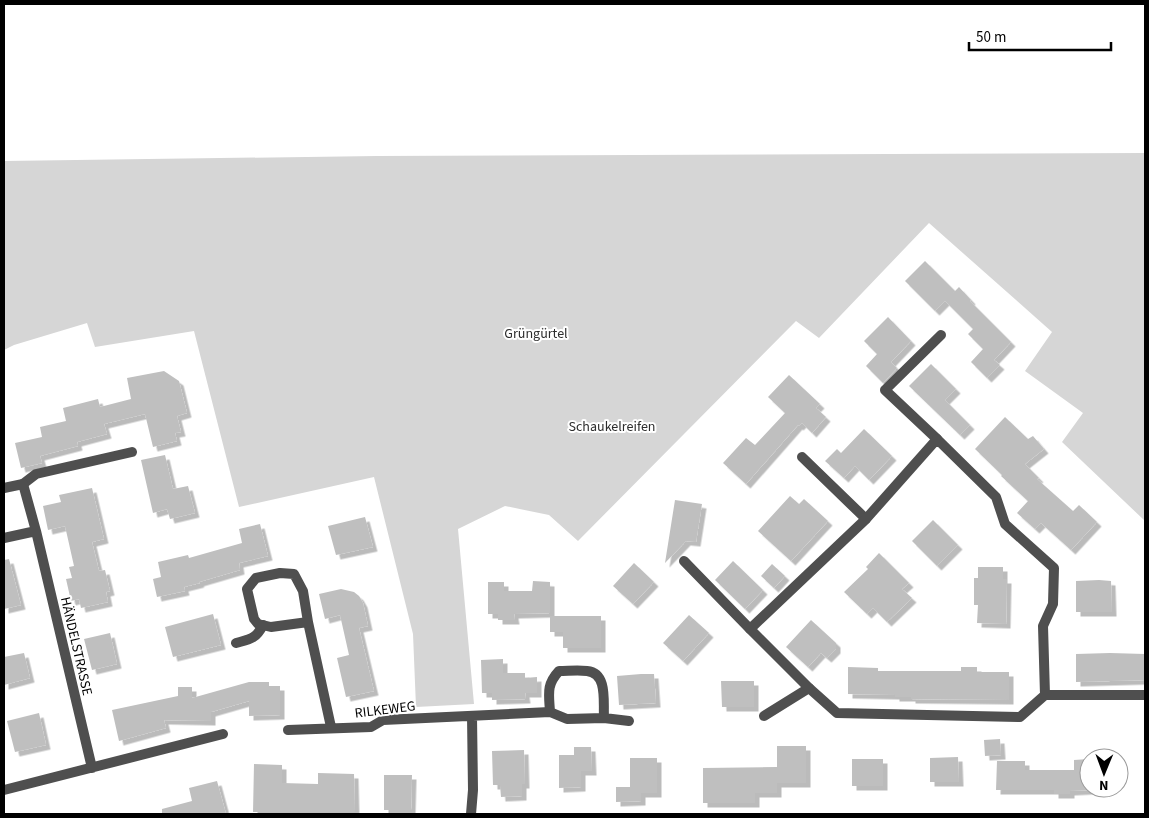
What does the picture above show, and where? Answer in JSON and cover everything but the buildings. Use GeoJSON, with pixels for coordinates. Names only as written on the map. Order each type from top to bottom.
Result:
{"type":"FeatureCollection","features":[{"type":"Feature","properties":{"kind":"street"},"geometry":{"type":"LineString","coordinates":[[941,335],[885,390],[996,497],[1005,524],[1054,568],[1053,604],[1042,626],[1046,695]]}},
{"type":"Feature","properties":{"kind":"street"},"geometry":{"type":"LineString","coordinates":[[750,629],[866,519],[937,439]]}},
{"type":"Feature","properties":{"kind":"street"},"geometry":{"type":"LineString","coordinates":[[4,488],[23,484],[36,474],[132,452]]}},
{"type":"Feature","properties":{"kind":"street"},"geometry":{"type":"LineString","coordinates":[[802,457],[866,519]]}},
{"type":"Feature","properties":{"kind":"street","name":"HÄNDELSTRASSE"},"geometry":{"type":"LineString","coordinates":[[23,484],[36,531],[92,768]]}},
{"type":"Feature","properties":{"kind":"street"},"geometry":{"type":"LineString","coordinates":[[4,538],[36,531]]}},
{"type":"Feature","properties":{"kind":"street"},"geometry":{"type":"LineString","coordinates":[[684,561],[836,713],[1020,717],[1046,695],[1145,695]]}},
{"type":"Feature","properties":{"kind":"street"},"geometry":{"type":"LineString","coordinates":[[308,622],[271,627],[258,624],[254,619],[247,589],[256,578],[294,574],[303,591],[331,728]]}},
{"type":"Feature","properties":{"kind":"street"},"geometry":{"type":"LineString","coordinates":[[236,643],[254,638],[260,632],[263,625]]}},
{"type":"Feature","properties":{"kind":"street"},"geometry":{"type":"LineString","coordinates":[[550,712],[549,689],[552,679],[560,671],[588,671],[597,674],[602,683],[604,718]]}},
{"type":"Feature","properties":{"kind":"street"},"geometry":{"type":"LineString","coordinates":[[764,716],[809,688]]}},
{"type":"Feature","properties":{"kind":"street","name":"RILKEWEG"},"geometry":{"type":"LineString","coordinates":[[288,730],[371,727],[383,720],[550,712],[567,719],[604,718],[629,721]]}},
{"type":"Feature","properties":{"kind":"street"},"geometry":{"type":"LineString","coordinates":[[471,814],[473,790],[472,716]]}},
{"type":"Feature","properties":{"kind":"street"},"geometry":{"type":"LineString","coordinates":[[4,790],[223,734]]}},
{"type":"Feature","properties":{"kind":"green space","name":"Grüngürtel"},"geometry":{"type":"Polygon","coordinates":[[[1145,153],[1145,521],[1062,442],[1083,413],[1025,371],[1052,332],[929,223],[819,338],[796,321],[578,541],[549,515],[505,506],[458,529],[474,704],[416,707],[413,634],[374,477],[239,507],[194,331],[95,347],[87,323],[14,345],[4,350],[4,161],[377,156],[1145,153]]]}},
{"type":"Feature","properties":{"kind":"park label","name":"Schaukelreifen"},"geometry":{"type":"Point","coordinates":[612,426]}}]}
